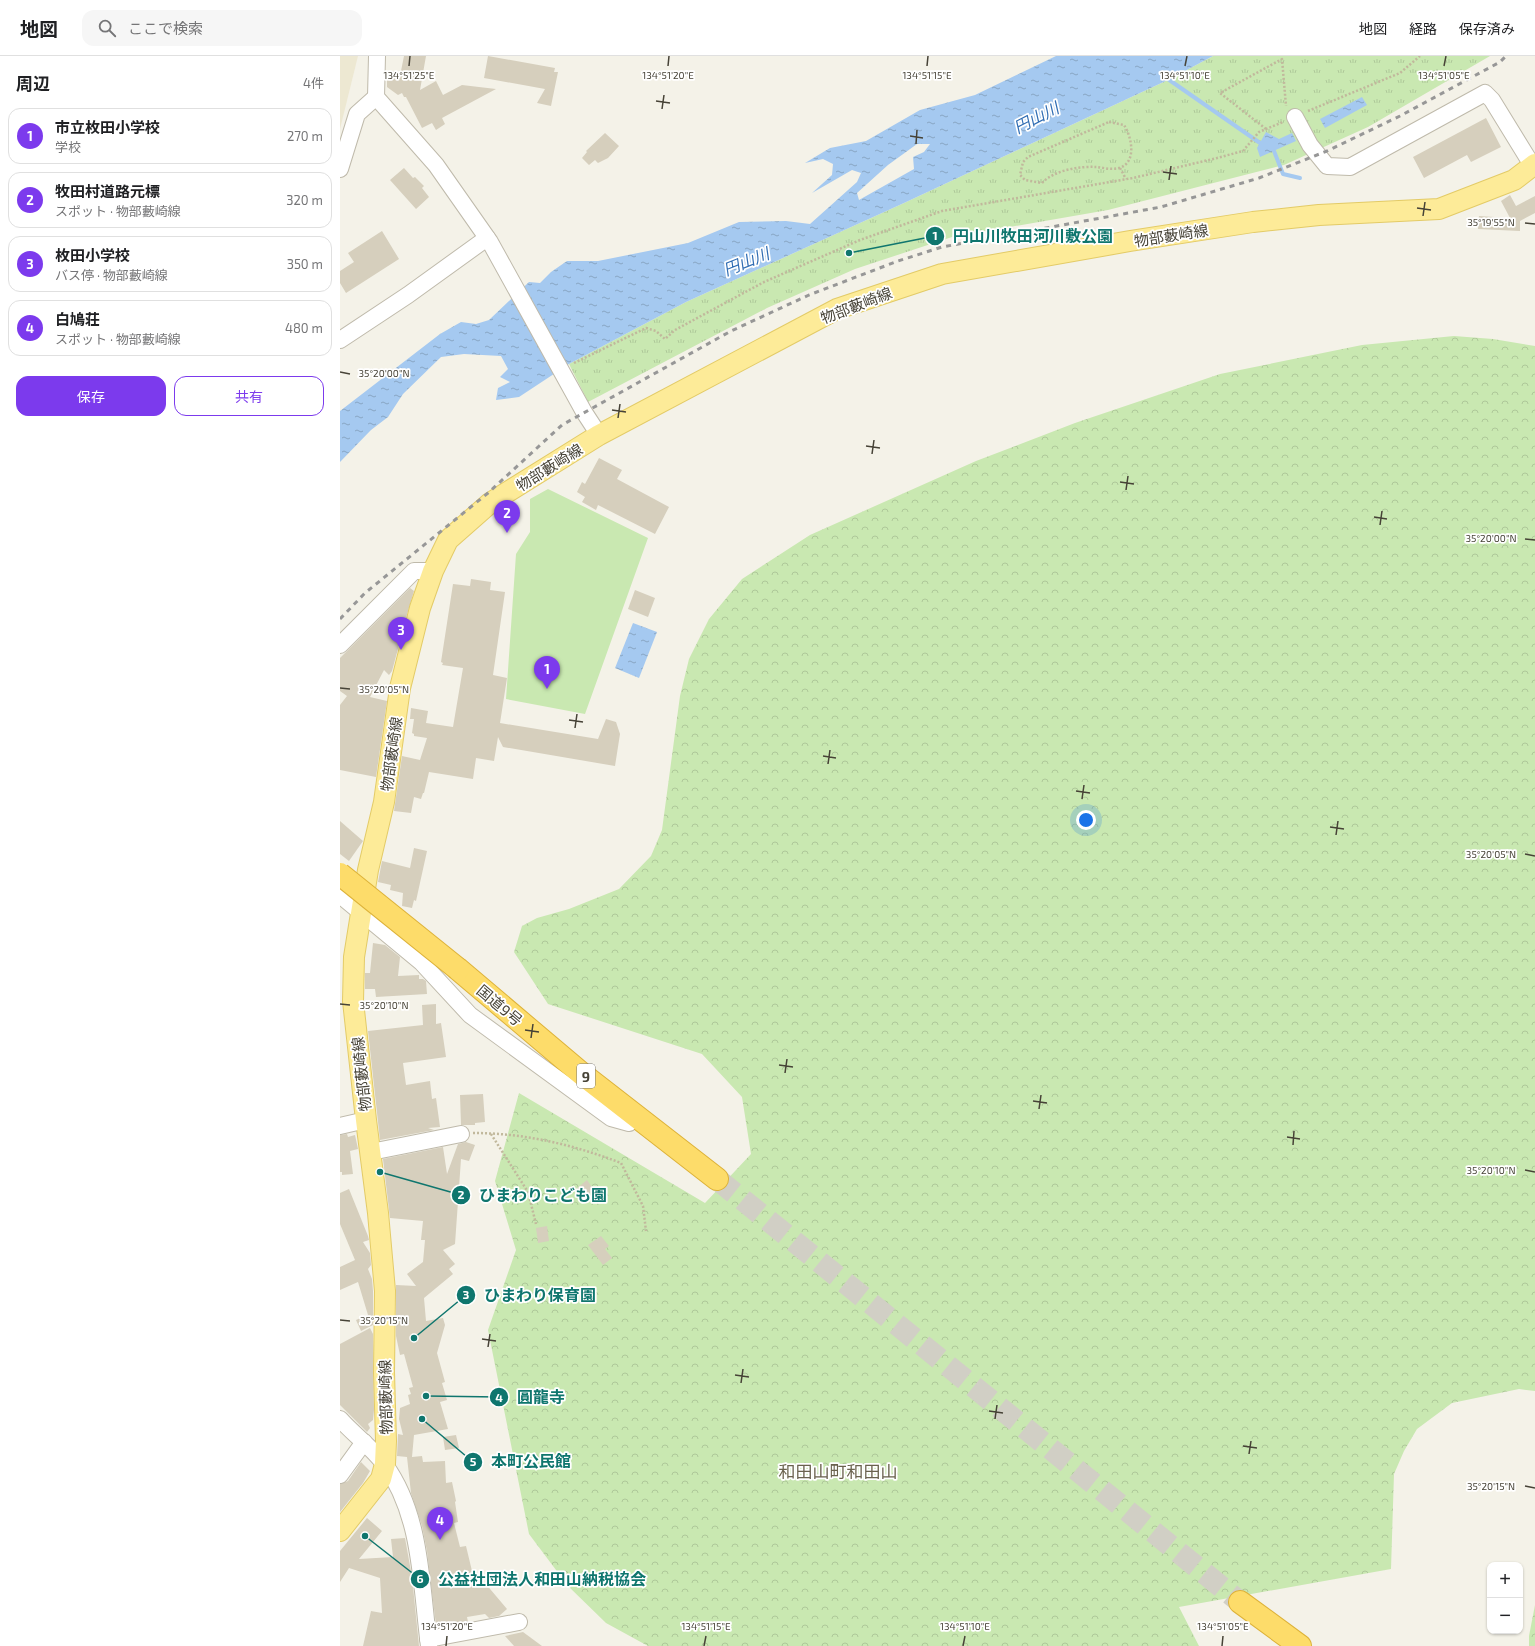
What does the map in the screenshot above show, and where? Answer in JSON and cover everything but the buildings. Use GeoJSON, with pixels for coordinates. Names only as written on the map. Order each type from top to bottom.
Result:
{"type":"FeatureCollection","features":[{"type":"Feature","properties":{"kind":"highway","name":"国道9号"},"geometry":{"type":"LineString","coordinates":[[340,874],[458,969],[582,1074],[636,1114],[717,1179]]}},
{"type":"Feature","properties":{"kind":"highway"},"geometry":{"type":"LineString","coordinates":[[1240,1602],[1300,1646]]}},
{"type":"Feature","properties":{"kind":"main road","name":"物部藪崎線"},"geometry":{"type":"LineString","coordinates":[[340,1531],[381,1479],[385,1464],[385,1291],[371,1152],[353,1001],[354,957],[368,870],[384,802],[400,688],[420,608],[433,571],[448,540],[490,503],[599,435],[837,309],[942,274],[1130,241],[1253,222],[1319,215],[1439,209],[1514,180],[1534,164]]}},
{"type":"Feature","properties":{"kind":"street"},"geometry":{"type":"LineString","coordinates":[[377,56],[376,97],[436,165],[489,240],[599,435]]}},
{"type":"Feature","properties":{"kind":"street"},"geometry":{"type":"LineString","coordinates":[[1291,118],[1327,166],[1350,167],[1485,93],[1492,100],[1534,164]]}},
{"type":"Feature","properties":{"kind":"street"},"geometry":{"type":"LineString","coordinates":[[340,169],[357,114],[376,97]]}},
{"type":"Feature","properties":{"kind":"street"},"geometry":{"type":"LineString","coordinates":[[340,340],[489,240]]}},
{"type":"Feature","properties":{"kind":"street"},"geometry":{"type":"LineString","coordinates":[[340,645],[414,571],[433,571]]}},
{"type":"Feature","properties":{"kind":"street"},"geometry":{"type":"LineString","coordinates":[[340,895],[421,962],[477,1020],[611,1118],[629,1123],[636,1114]]}},
{"type":"Feature","properties":{"kind":"street"},"geometry":{"type":"LineString","coordinates":[[340,1126],[366,1120]]}},
{"type":"Feature","properties":{"kind":"street"},"geometry":{"type":"LineString","coordinates":[[371,1152],[461,1134]]}},
{"type":"Feature","properties":{"kind":"street"},"geometry":{"type":"LineString","coordinates":[[340,1419],[351,1432],[364,1442],[385,1464],[404,1498],[417,1549],[429,1642],[519,1622]]}},
{"type":"Feature","properties":{"kind":"street"},"geometry":{"type":"LineString","coordinates":[[340,1475],[364,1442]]}},
{"type":"Feature","properties":{"kind":"path"},"geometry":{"type":"LineString","coordinates":[[573,366],[573,364],[584,358],[646,328],[656,331],[665,339],[675,330],[764,282],[860,240],[942,211],[1126,179],[1243,151],[1259,132],[1400,73],[1420,56]]}},
{"type":"Feature","properties":{"kind":"path"},"geometry":{"type":"LineString","coordinates":[[1266,129],[1220,93],[1282,59],[1291,118]]}},
{"type":"Feature","properties":{"kind":"path"},"geometry":{"type":"LineString","coordinates":[[1110,122],[1124,125],[1131,141],[1130,157],[1120,168],[1086,167],[1062,172],[1046,179],[1042,184],[1025,180],[1020,175],[1023,162],[1028,157],[1110,122]]}},
{"type":"Feature","properties":{"kind":"path"},"geometry":{"type":"LineString","coordinates":[[1120,168],[1126,179]]}},
{"type":"Feature","properties":{"kind":"path"},"geometry":{"type":"LineString","coordinates":[[461,1134],[490,1133],[531,1137],[582,1148],[621,1163],[643,1206],[646,1231]]}},
{"type":"Feature","properties":{"kind":"path"},"geometry":{"type":"LineString","coordinates":[[490,1133],[528,1192],[536,1224]]}},
{"type":"Feature","properties":{"kind":"shaded area"},"geometry":{"type":"Polygon","coordinates":[[[340,56],[358,56],[340,129],[340,56]]]}},
{"type":"Feature","properties":{"kind":"green space"},"geometry":{"type":"Polygon","coordinates":[[[1213,56],[1490,56],[1368,127],[1284,165],[1108,210],[952,237],[855,269],[767,308],[588,402],[569,364],[686,302],[904,203],[1170,79],[1213,56]]]}},
{"type":"Feature","properties":{"kind":"green space"},"geometry":{"type":"Polygon","coordinates":[[[1454,336],[1493,339],[1535,346],[1535,1391],[1519,1389],[1452,1403],[1417,1429],[1404,1451],[1394,1474],[1391,1569],[1179,1607],[1199,1646],[648,1646],[606,1623],[568,1586],[529,1534],[488,1330],[516,1250],[495,1181],[519,1093],[705,1203],[751,1154],[742,1097],[702,1054],[548,1004],[514,952],[522,926],[537,918],[569,909],[619,889],[651,856],[662,830],[680,696],[689,659],[709,619],[742,579],[810,535],[976,461],[1075,423],[1220,374],[1362,345],[1454,336]]]}},
{"type":"Feature","properties":{"kind":"green space"},"geometry":{"type":"Polygon","coordinates":[[[548,489],[648,538],[585,714],[506,699],[516,554],[530,532],[530,499],[548,489]]]}},
{"type":"Feature","properties":{"kind":"green space"},"geometry":{"type":"Polygon","coordinates":[[[1535,1605],[1535,1646],[1529,1646],[1529,1636],[1535,1605]]]}},
{"type":"Feature","properties":{"kind":"water","name":"円山川"},"geometry":{"type":"Polygon","coordinates":[[[1056,56],[1213,56],[1170,79],[904,203],[686,302],[569,364],[519,397],[496,400],[498,388],[510,382],[500,377],[508,369],[501,356],[464,354],[441,357],[403,394],[388,417],[371,430],[340,462],[340,411],[440,334],[461,322],[476,324],[489,320],[529,282],[540,283],[551,272],[567,261],[598,261],[688,243],[739,222],[786,221],[810,224],[857,182],[861,173],[852,170],[812,193],[832,175],[833,164],[823,159],[805,163],[830,148],[866,141],[920,110],[975,95],[1056,56]],[[917,144],[888,165],[857,193],[859,200],[914,169],[913,157],[924,152],[930,144],[917,144]]]}},
{"type":"Feature","properties":{"kind":"water"},"geometry":{"type":"Polygon","coordinates":[[[1362,97],[1367,105],[1325,128],[1320,119],[1362,97]]]}},
{"type":"Feature","properties":{"kind":"water"},"geometry":{"type":"Polygon","coordinates":[[[1266,132],[1279,139],[1292,133],[1296,141],[1260,157],[1257,148],[1266,132]]]}},
{"type":"Feature","properties":{"kind":"water"},"geometry":{"type":"Polygon","coordinates":[[[633,623],[657,632],[639,678],[615,668],[633,623]]]}},
{"type":"Feature","properties":{"kind":"waterway"},"geometry":{"type":"LineString","coordinates":[[1165,77],[1260,143]]}},
{"type":"Feature","properties":{"kind":"waterway"},"geometry":{"type":"LineString","coordinates":[[1274,151],[1283,174],[1300,178]]}},
{"type":"Feature","properties":{"kind":"tunnel"},"geometry":{"type":"LineString","coordinates":[[717,1179],[1240,1602]]}},
{"type":"Feature","properties":{"kind":"railway"},"geometry":{"type":"LineString","coordinates":[[340,619],[365,593],[488,493],[562,425],[731,331],[809,295],[898,261],[942,247],[1161,207],[1259,178],[1327,151],[1400,116],[1500,62],[1506,56]]}},
{"type":"Feature","properties":{"kind":"place","name":"円山川牧田河川敷公園"},"geometry":{"type":"Point","coordinates":[849,253]}},
{"type":"Feature","properties":{"kind":"place","name":"牧田村道路元標"},"geometry":{"type":"Point","coordinates":[507,533]}},
{"type":"Feature","properties":{"kind":"place","name":"枚田小学校"},"geometry":{"type":"Point","coordinates":[401,650]}},
{"type":"Feature","properties":{"kind":"place","name":"市立枚田小学校"},"geometry":{"type":"Point","coordinates":[547,689]}},
{"type":"Feature","properties":{"kind":"place","name":"ひまわりこども園"},"geometry":{"type":"Point","coordinates":[380,1172]}},
{"type":"Feature","properties":{"kind":"place","name":"ひまわり保育園"},"geometry":{"type":"Point","coordinates":[414,1338]}},
{"type":"Feature","properties":{"kind":"place","name":"圓龍寺"},"geometry":{"type":"Point","coordinates":[426,1396]}},
{"type":"Feature","properties":{"kind":"place","name":"本町公民館"},"geometry":{"type":"Point","coordinates":[422,1419]}},
{"type":"Feature","properties":{"kind":"place","name":"公益社団法人和田山納税協会"},"geometry":{"type":"Point","coordinates":[365,1536]}},
{"type":"Feature","properties":{"kind":"place","name":"白鳩荘"},"geometry":{"type":"Point","coordinates":[440,1540]}},
{"type":"Feature","properties":{"kind":"district","name":"和田山町和田山"},"geometry":{"type":"Point","coordinates":[838,1471]}}]}
